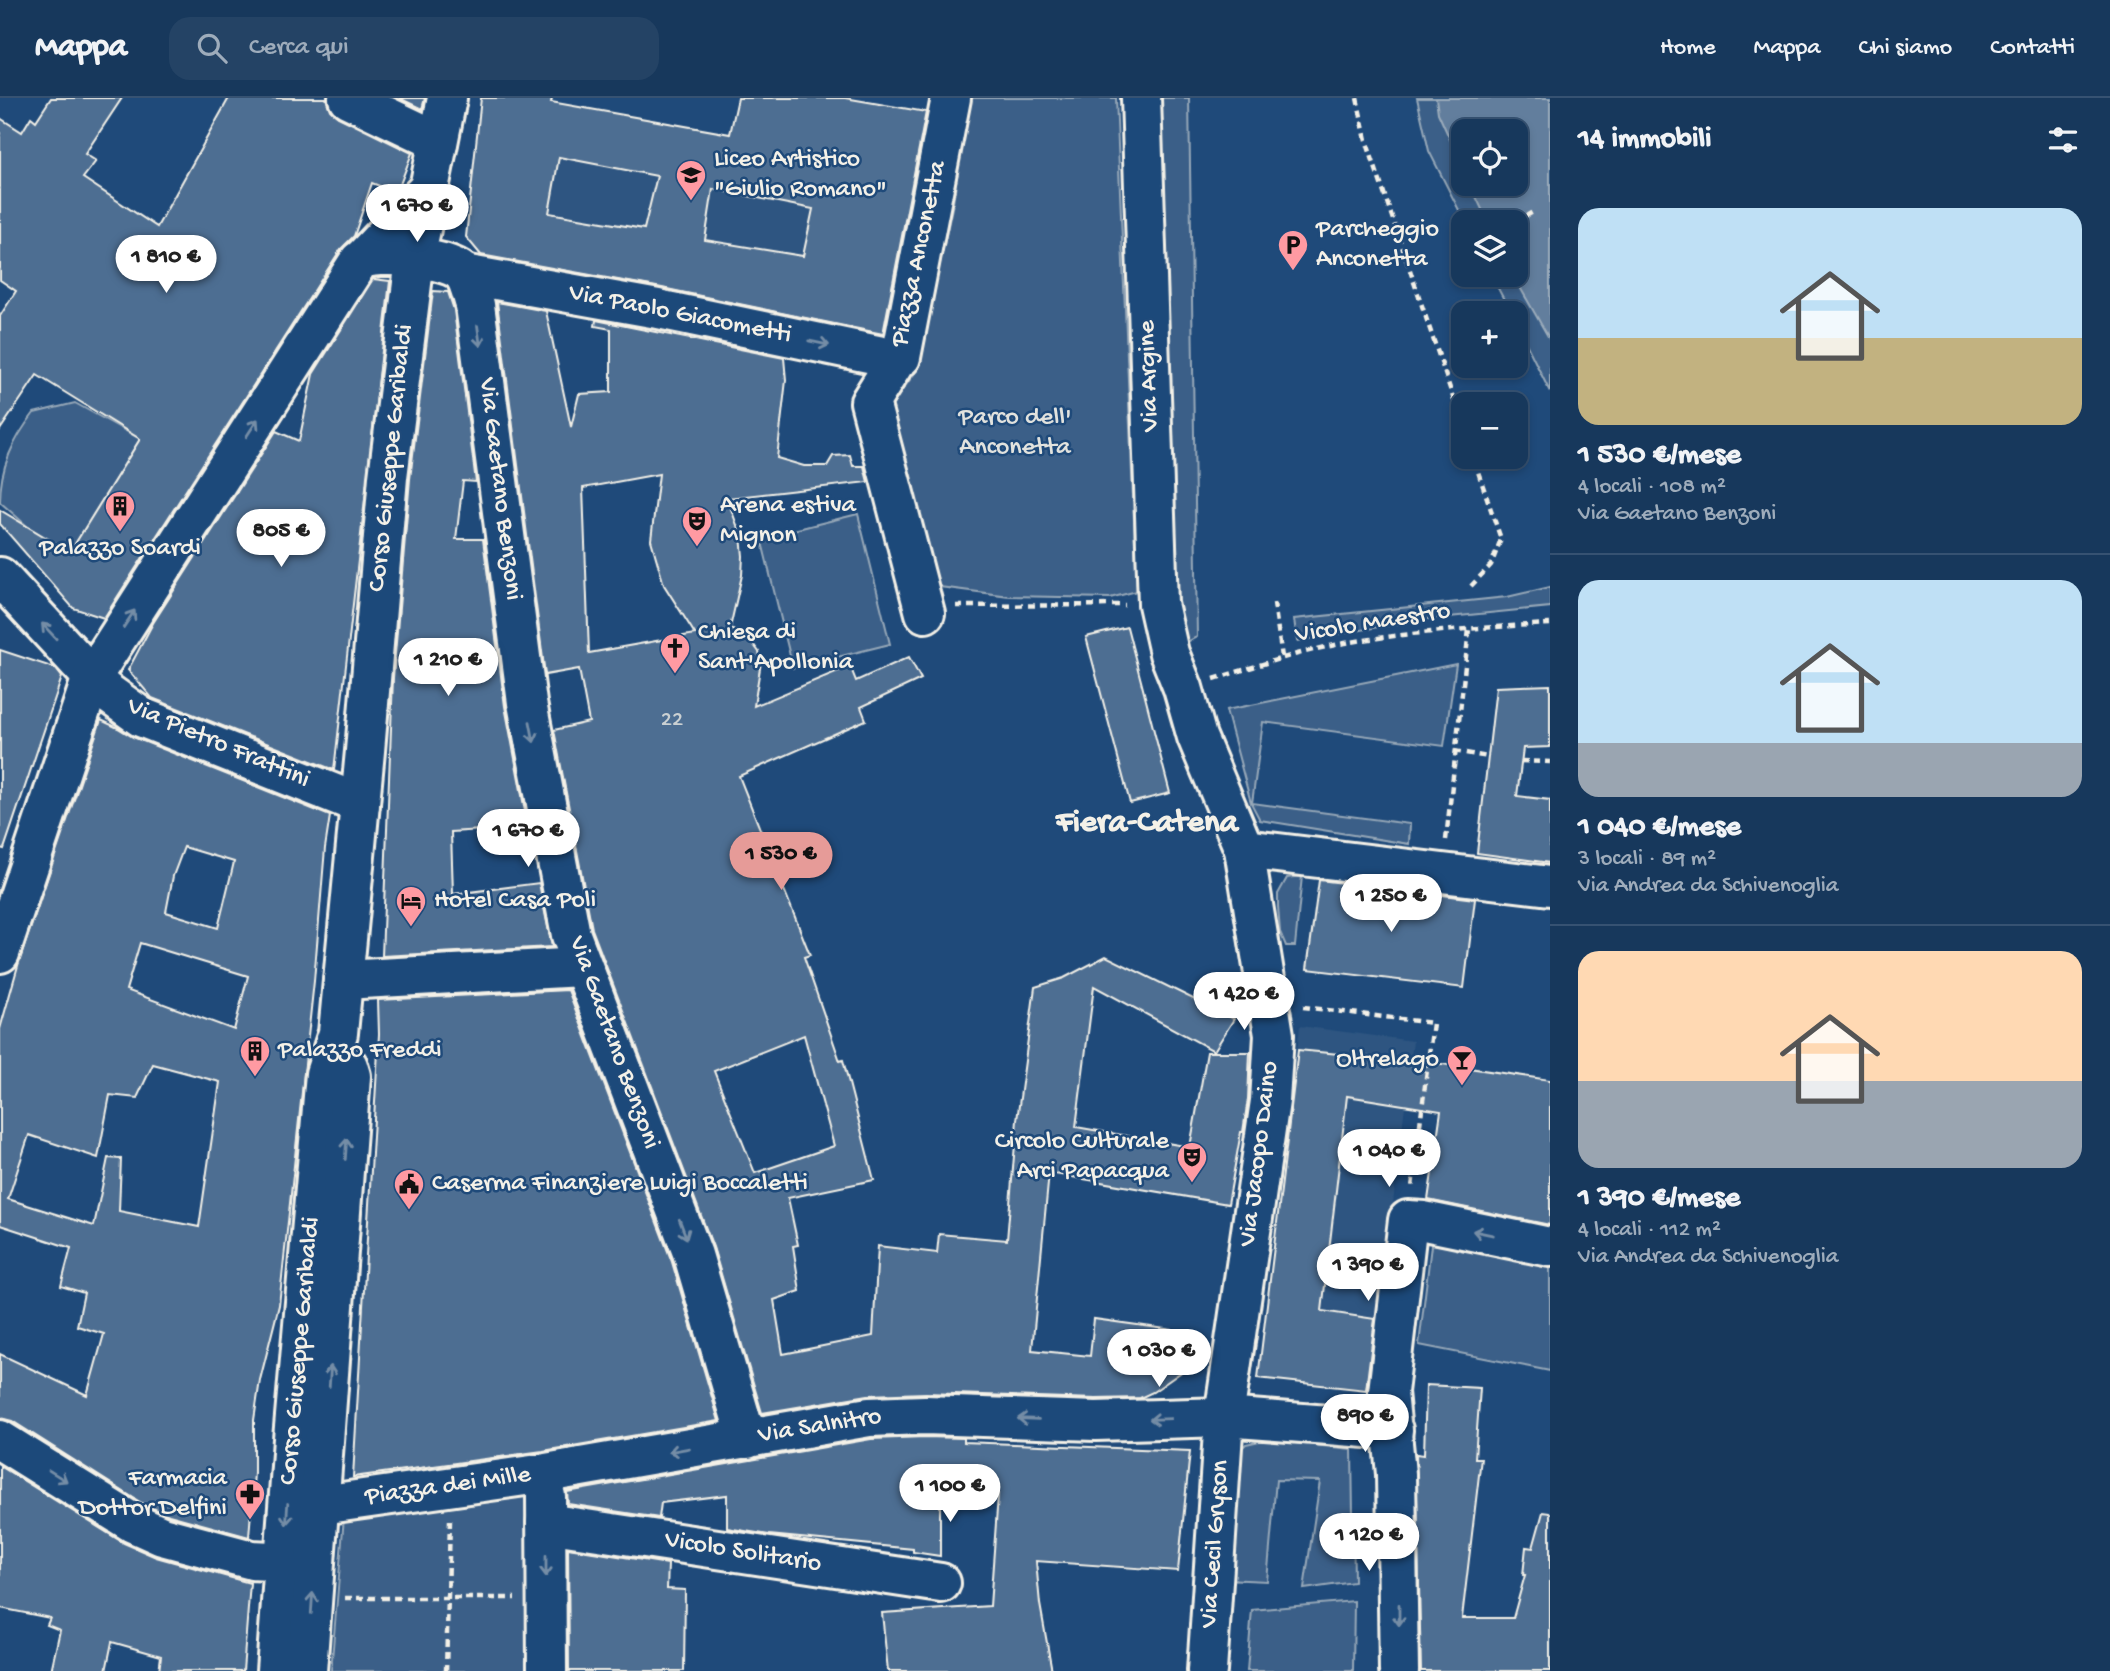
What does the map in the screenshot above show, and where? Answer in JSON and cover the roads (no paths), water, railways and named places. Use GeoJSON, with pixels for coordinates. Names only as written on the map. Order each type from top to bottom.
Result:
{"type":"FeatureCollection","features":[{"type":"Feature","properties":{"kind":"street"},"geometry":{"type":"LineString","coordinates":[[348,98],[438,141]]}},
{"type":"Feature","properties":{"kind":"street","name":"Corso Giuseppe Garibaldi"},"geometry":{"type":"LineString","coordinates":[[307,1671],[300,1553],[325,1074],[338,1033],[382,528],[415,259],[447,98]]}},
{"type":"Feature","properties":{"kind":"street","name":"Piazza Anconetta"},"geometry":{"type":"LineString","coordinates":[[924,609],[870,402],[897,359],[901,358],[951,98]]}},
{"type":"Feature","properties":{"kind":"street","name":"Via Argine"},"geometry":{"type":"LineString","coordinates":[[1141,98],[1158,604],[1169,653]]}},
{"type":"Feature","properties":{"kind":"street"},"geometry":{"type":"LineString","coordinates":[[0,953],[92,677],[359,261],[428,190]]}},
{"type":"Feature","properties":{"kind":"street"},"geometry":{"type":"LineString","coordinates":[[363,258],[375,256],[438,260],[463,274]]}},
{"type":"Feature","properties":{"kind":"street","name":"Via Paolo Giacometti"},"geometry":{"type":"LineString","coordinates":[[463,274],[658,309],[897,359]]}},
{"type":"Feature","properties":{"kind":"street","name":"Via Gaetano Benzoni"},"geometry":{"type":"LineString","coordinates":[[463,274],[475,305],[527,702],[571,935],[693,1255],[747,1439]]}},
{"type":"Feature","properties":{"kind":"street","name":"Via Pietro Frattini"},"geometry":{"type":"LineString","coordinates":[[0,577],[105,691],[141,717],[360,804]]}},
{"type":"Feature","properties":{"kind":"street","name":"Via Jacopo Daino"},"geometry":{"type":"LineString","coordinates":[[1169,653],[1183,688],[1197,737],[1244,849],[1274,1035],[1270,1101],[1224,1417]]}},
{"type":"Feature","properties":{"kind":"street"},"geometry":{"type":"LineString","coordinates":[[1244,849],[1550,886]]}},
{"type":"Feature","properties":{"kind":"street"},"geometry":{"type":"LineString","coordinates":[[343,980],[582,967]]}},
{"type":"Feature","properties":{"kind":"street","name":"Corso Giuseppe Garibaldi"},"geometry":{"type":"LineString","coordinates":[[276,1671],[300,1553],[321,1505],[351,1076],[338,1033]]}},
{"type":"Feature","properties":{"kind":"street"},"geometry":{"type":"LineString","coordinates":[[1399,1671],[1396,1474],[1388,1392],[1409,1205],[1424,1221],[1550,1247]]}},
{"type":"Feature","properties":{"kind":"street","name":"Via Salnitro"},"geometry":{"type":"LineString","coordinates":[[546,1473],[869,1417],[925,1415],[1096,1421],[1224,1417],[1393,1430]]}},
{"type":"Feature","properties":{"kind":"street","name":"Via Cecil Gryson"},"geometry":{"type":"LineString","coordinates":[[1207,1671],[1224,1417]]}},
{"type":"Feature","properties":{"kind":"street"},"geometry":{"type":"LineString","coordinates":[[0,1440],[133,1523],[162,1536],[252,1560],[300,1553]]}},
{"type":"Feature","properties":{"kind":"street","name":"Piazza dei Mille"},"geometry":{"type":"LineString","coordinates":[[321,1505],[546,1473],[547,1671]]}},
{"type":"Feature","properties":{"kind":"street","name":"Vicolo Solitario"},"geometry":{"type":"LineString","coordinates":[[546,1523],[941,1583]]}},
{"type":"Feature","properties":{"kind":"place","name":"Liceo Artistico \"Giulio Romano\""},"geometry":{"type":"Point","coordinates":[691,202]}},
{"type":"Feature","properties":{"kind":"place","name":"Parcheggio Anconetta"},"geometry":{"type":"Point","coordinates":[1293,272]}},
{"type":"Feature","properties":{"kind":"place","name":"Palazzo Soardi"},"geometry":{"type":"Point","coordinates":[120,533]}},
{"type":"Feature","properties":{"kind":"place","name":"Arena estiva Mignon"},"geometry":{"type":"Point","coordinates":[697,548]}},
{"type":"Feature","properties":{"kind":"place","name":"Chiesa di Sant'Apollonia"},"geometry":{"type":"Point","coordinates":[675,675]}},
{"type":"Feature","properties":{"kind":"place","name":"Hotel Casa Poli"},"geometry":{"type":"Point","coordinates":[411,928]}},
{"type":"Feature","properties":{"kind":"place","name":"Palazzo Freddi"},"geometry":{"type":"Point","coordinates":[255,1078]}},
{"type":"Feature","properties":{"kind":"place","name":"Oltrelago"},"geometry":{"type":"Point","coordinates":[1462,1087]}},
{"type":"Feature","properties":{"kind":"place","name":"Circolo Culturale Arci Papacqua"},"geometry":{"type":"Point","coordinates":[1192,1184]}},
{"type":"Feature","properties":{"kind":"place","name":"Caserma Finanziere Luigi Boccaletti"},"geometry":{"type":"Point","coordinates":[409,1211]}},
{"type":"Feature","properties":{"kind":"place","name":"Farmacia Dottor Delfini"},"geometry":{"type":"Point","coordinates":[250,1521]}},
{"type":"Feature","properties":{"kind":"district","name":"Fiera-Catena"},"geometry":{"type":"Point","coordinates":[1147,824]}},
{"type":"Feature","properties":{"kind":"park label","name":"Parco dell' Anconetta"},"geometry":{"type":"Point","coordinates":[1015,433]}}]}
